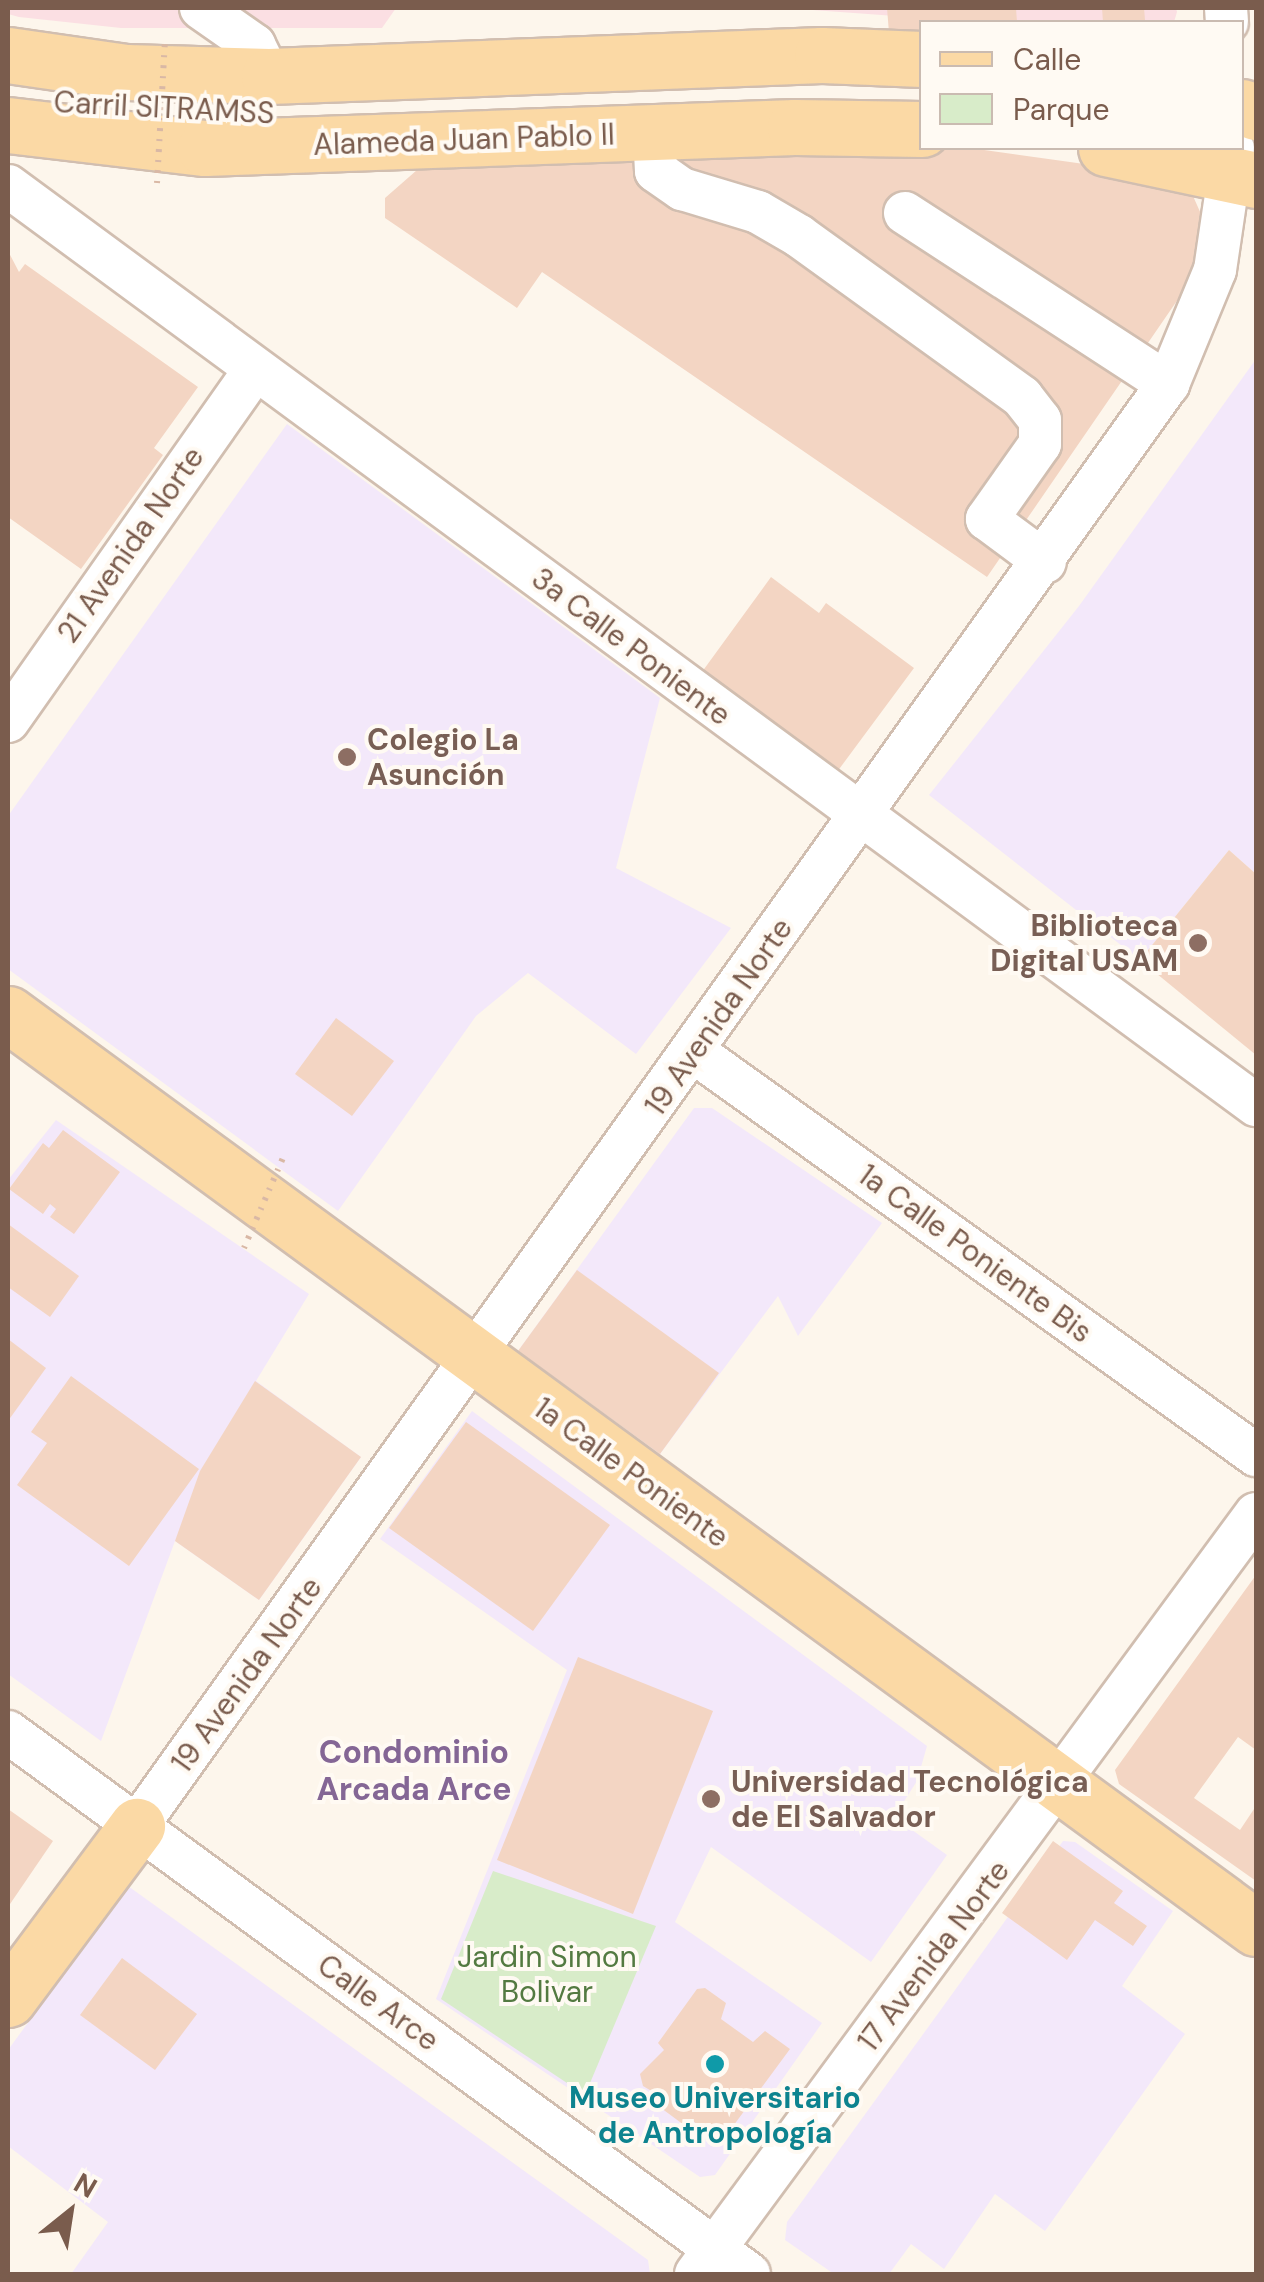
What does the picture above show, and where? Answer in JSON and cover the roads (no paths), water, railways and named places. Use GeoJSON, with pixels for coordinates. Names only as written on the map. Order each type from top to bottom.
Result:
{"type":"FeatureCollection","features":[{"type":"Feature","properties":{"kind":"main road"},"geometry":{"type":"LineString","coordinates":[[8,55],[126,72],[269,76],[803,56],[919,59]]}},
{"type":"Feature","properties":{"kind":"main road","name":"Carril SITRAMSS"},"geometry":{"type":"LineString","coordinates":[[8,95],[118,110],[292,115],[919,97]]}},
{"type":"Feature","properties":{"kind":"main road","name":"Alameda Juan Pablo II"},"geometry":{"type":"LineString","coordinates":[[8,125],[205,148],[919,128]]}},
{"type":"Feature","properties":{"kind":"main road"},"geometry":{"type":"LineString","coordinates":[[1129,150],[1244,160]]}},
{"type":"Feature","properties":{"kind":"main road","name":"1a Calle Poniente"},"geometry":{"type":"LineString","coordinates":[[8,1014],[1256,1928]]}},
{"type":"Feature","properties":{"kind":"main road"},"geometry":{"type":"LineString","coordinates":[[8,1998],[137,1826]]}},
{"type":"Feature","properties":{"kind":"street"},"geometry":{"type":"LineString","coordinates":[[201,8],[254,46],[269,76]]}},
{"type":"Feature","properties":{"kind":"street"},"geometry":{"type":"LineString","coordinates":[[654,133],[656,171],[682,189],[758,212],[799,236],[1022,397],[1040,420],[1040,444],[987,519],[1046,562]]}},
{"type":"Feature","properties":{"kind":"street","name":"19 Avenida Norte"},"geometry":{"type":"LineString","coordinates":[[137,1826],[1046,562],[1168,384],[1216,270],[1244,160]]}},
{"type":"Feature","properties":{"kind":"street","name":"3a Calle Poniente"},"geometry":{"type":"LineString","coordinates":[[8,186],[861,818],[1256,1105]]}},
{"type":"Feature","properties":{"kind":"street"},"geometry":{"type":"LineString","coordinates":[[8,211],[104,257]]}},
{"type":"Feature","properties":{"kind":"street"},"geometry":{"type":"LineString","coordinates":[[905,212],[1168,384]]}},
{"type":"Feature","properties":{"kind":"street","name":"21 Avenida Norte"},"geometry":{"type":"LineString","coordinates":[[8,722],[256,369]]}},
{"type":"Feature","properties":{"kind":"street","name":"1a Calle Poniente Bis"},"geometry":{"type":"LineString","coordinates":[[694,1052],[1256,1455]]}},
{"type":"Feature","properties":{"kind":"street","name":"17 Avenida Norte"},"geometry":{"type":"LineString","coordinates":[[705,2262],[1063,1783],[1256,1514]]}},
{"type":"Feature","properties":{"kind":"street","name":"Calle Arce"},"geometry":{"type":"LineString","coordinates":[[8,1732],[137,1826],[705,2262],[748,2274]]}},
{"type":"Feature","properties":{"kind":"place","name":"Colegio La Asunción"},"geometry":{"type":"Point","coordinates":[347,757]}},
{"type":"Feature","properties":{"kind":"place","name":"Biblioteca Digital USAM"},"geometry":{"type":"Point","coordinates":[1198,943]}},
{"type":"Feature","properties":{"kind":"place","name":"Universidad Tecnológica de El Salvador"},"geometry":{"type":"Point","coordinates":[711,1799]}},
{"type":"Feature","properties":{"kind":"place","name":"Museo Universitario de Antropología"},"geometry":{"type":"Point","coordinates":[715,2064]}},
{"type":"Feature","properties":{"kind":"district","name":"Condominio Arcada Arce"},"geometry":{"type":"Point","coordinates":[414,1772]}},
{"type":"Feature","properties":{"kind":"park label","name":"Jardin Simon Bolivar"},"geometry":{"type":"Point","coordinates":[547,1974]}}]}
